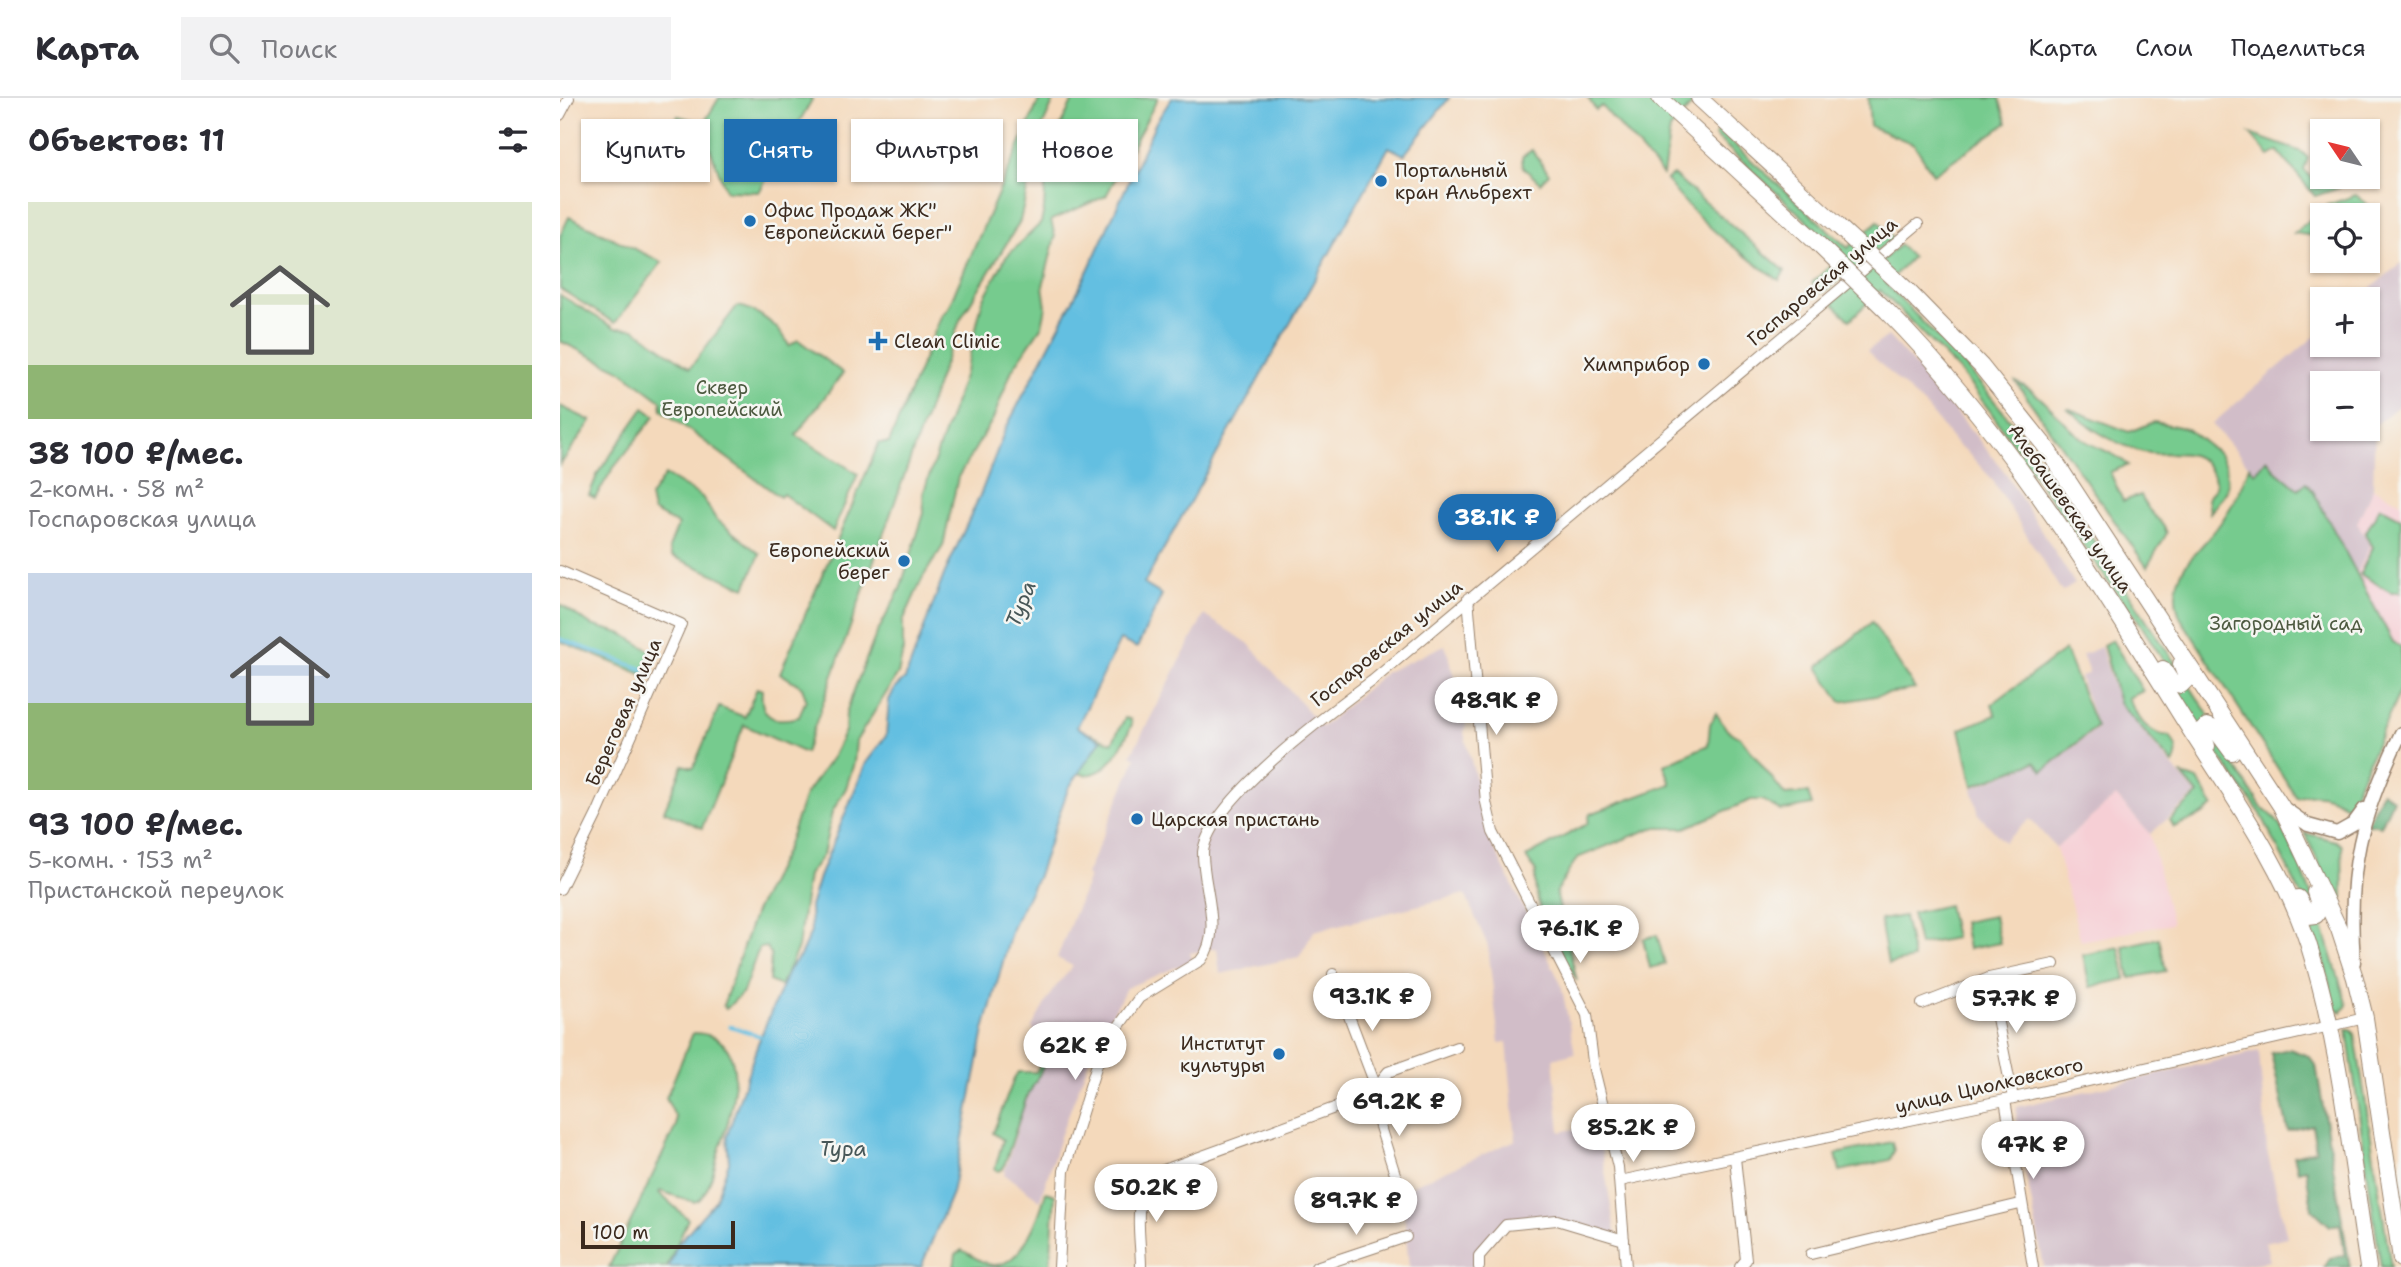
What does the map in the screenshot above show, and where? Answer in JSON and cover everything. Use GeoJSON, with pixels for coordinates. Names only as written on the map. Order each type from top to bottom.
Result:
{"type":"FeatureCollection","features":[{"type":"Feature","properties":{"kind":"main road","name":"Алебашевская улица"},"geometry":{"type":"LineString","coordinates":[[1660,98],[1887,311],[1959,389],[2011,456],[2133,637],[2257,831],[2307,941],[2329,1025],[2368,1267]]}},
{"type":"Feature","properties":{"kind":"main road","name":"Алебашевская улица"},"geometry":{"type":"LineString","coordinates":[[1699,98],[1907,290],[1981,366],[2045,446],[2281,806],[2314,873],[2323,913],[2355,978],[2365,1018],[2401,1259]]}},
{"type":"Feature","properties":{"kind":"main road"},"geometry":{"type":"LineString","coordinates":[[2133,637],[2153,653],[2172,682],[2181,685],[2187,674],[2174,644]]}},
{"type":"Feature","properties":{"kind":"main road"},"geometry":{"type":"LineString","coordinates":[[2207,756],[2207,747],[2201,732],[2207,726],[2215,729],[2232,752],[2251,764]]}},
{"type":"Feature","properties":{"kind":"main road"},"geometry":{"type":"LineString","coordinates":[[2273,863],[2285,873],[2305,912],[2323,913]]}},
{"type":"Feature","properties":{"kind":"street"},"geometry":{"type":"LineString","coordinates":[[560,115],[569,98]]}},
{"type":"Feature","properties":{"kind":"street","name":"Госпаровская улица"},"geometry":{"type":"LineString","coordinates":[[1059,1267],[1064,1171],[1097,1064],[1111,1037],[1139,998],[1201,960],[1206,954],[1212,936],[1204,840],[1218,818],[1306,730],[1372,681],[1918,223]]}},
{"type":"Feature","properties":{"kind":"street","name":"Береговая улица"},"geometry":{"type":"LineString","coordinates":[[560,571],[681,624],[597,814],[560,890]]}},
{"type":"Feature","properties":{"kind":"street"},"geometry":{"type":"LineString","coordinates":[[1468,598],[1486,802],[1493,832],[1587,1015],[1594,1069],[1620,1181],[1626,1267]]}},
{"type":"Feature","properties":{"kind":"street"},"geometry":{"type":"LineString","coordinates":[[2281,806],[2308,825],[2337,834],[2353,824],[2370,800],[2401,733]]}},
{"type":"Feature","properties":{"kind":"street"},"geometry":{"type":"LineString","coordinates":[[2355,978],[2352,903],[2360,840],[2370,800]]}},
{"type":"Feature","properties":{"kind":"street"},"geometry":{"type":"LineString","coordinates":[[2323,913],[2352,903]]}},
{"type":"Feature","properties":{"kind":"street"},"geometry":{"type":"LineString","coordinates":[[1922,1004],[1989,978],[2054,964]]}},
{"type":"Feature","properties":{"kind":"street"},"geometry":{"type":"LineString","coordinates":[[1333,974],[1373,1079],[1370,1095],[1400,1190]]}},
{"type":"Feature","properties":{"kind":"street"},"geometry":{"type":"LineString","coordinates":[[1989,978],[2009,1099],[2020,1204],[2032,1267]]}},
{"type":"Feature","properties":{"kind":"street","name":"улица Циолковского"},"geometry":{"type":"LineString","coordinates":[[1620,1181],[2009,1099],[2365,1018]]}},
{"type":"Feature","properties":{"kind":"street"},"geometry":{"type":"LineString","coordinates":[[1141,1267],[1140,1201],[1142,1190],[1153,1174],[1370,1095],[1388,1072],[1457,1047]]}},
{"type":"Feature","properties":{"kind":"street"},"geometry":{"type":"LineString","coordinates":[[1735,1158],[1746,1260],[1742,1267]]}},
{"type":"Feature","properties":{"kind":"street"},"geometry":{"type":"LineString","coordinates":[[1811,1254],[2020,1204]]}},
{"type":"Feature","properties":{"kind":"street"},"geometry":{"type":"LineString","coordinates":[[1479,1267],[1479,1256],[1506,1224],[1557,1220],[1624,1240]]}},
{"type":"Feature","properties":{"kind":"street"},"geometry":{"type":"LineString","coordinates":[[1316,1267],[1406,1237]]}},
{"type":"Feature","properties":{"kind":"shaded area"},"geometry":{"type":"Polygon","coordinates":[[[2401,263],[2401,404],[2380,421],[2380,371],[2310,371],[2310,441],[2374,441],[2373,488],[2357,523],[2370,546],[2357,573],[2307,484],[2298,489],[2274,469],[2255,473],[2212,424],[2310,340],[2310,357],[2380,357],[2380,287],[2372,287],[2401,263]]]}},
{"type":"Feature","properties":{"kind":"shaded area"},"geometry":{"type":"Polygon","coordinates":[[[1888,336],[1948,402],[2004,471],[2075,584],[2062,592],[1992,479],[1959,447],[1927,408],[1867,351],[1888,336]]]}},
{"type":"Feature","properties":{"kind":"shaded area"},"geometry":{"type":"Polygon","coordinates":[[[2373,488],[2401,502],[2401,646],[2393,642],[2357,573],[2370,546],[2357,523],[2373,488]]]}},
{"type":"Feature","properties":{"kind":"shaded area"},"geometry":{"type":"Polygon","coordinates":[[[1204,615],[1248,643],[1322,727],[1386,672],[1445,645],[1467,717],[1464,733],[1493,846],[1561,984],[1575,1053],[1553,1059],[1560,1132],[1597,1124],[1616,1237],[1557,1220],[1506,1225],[1479,1256],[1479,1267],[1409,1267],[1402,1190],[1516,1140],[1507,1042],[1499,1043],[1488,946],[1465,894],[1314,931],[1299,957],[1220,974],[1217,948],[1190,953],[1191,961],[1126,988],[1090,1058],[1061,1134],[1040,1200],[1004,1174],[1026,1100],[1046,1053],[1032,1027],[1053,990],[1073,966],[1057,958],[1089,877],[1086,875],[1136,758],[1131,755],[1204,615]]]}},
{"type":"Feature","properties":{"kind":"shaded area"},"geometry":{"type":"Polygon","coordinates":[[[2101,647],[2118,703],[2196,794],[2150,834],[2116,796],[2056,848],[2030,819],[2004,842],[1979,815],[1972,788],[2035,763],[2043,772],[2097,728],[2080,677],[2089,673],[2082,655],[2101,647]]]}},
{"type":"Feature","properties":{"kind":"shaded area"},"geometry":{"type":"Polygon","coordinates":[[[2116,796],[2150,834],[2172,924],[2081,941],[2056,848],[2116,796]]]}},
{"type":"Feature","properties":{"kind":"shaded area"},"geometry":{"type":"Polygon","coordinates":[[[2259,1051],[2267,1151],[2287,1237],[2265,1242],[2270,1261],[2231,1267],[2044,1267],[2016,1121],[2017,1107],[2259,1051]]]}},
{"type":"Feature","properties":{"kind":"green space"},"geometry":{"type":"Polygon","coordinates":[[[719,98],[813,98],[801,119],[724,119],[724,182],[765,182],[759,192],[726,191],[710,149],[710,119],[706,119],[719,98]]]}},
{"type":"Feature","properties":{"kind":"green space"},"geometry":{"type":"Polygon","coordinates":[[[1040,98],[1055,98],[1046,119],[1031,119],[1040,98]]]}},
{"type":"Feature","properties":{"kind":"green space"},"geometry":{"type":"Polygon","coordinates":[[[1074,98],[1158,98],[1138,136],[1138,119],[1064,119],[1074,98]]]}},
{"type":"Feature","properties":{"kind":"green space"},"geometry":{"type":"Polygon","coordinates":[[[1588,98],[1698,98],[1670,129],[1663,175],[1602,106],[1596,110],[1588,98]]]}},
{"type":"Feature","properties":{"kind":"green space"},"geometry":{"type":"Polygon","coordinates":[[[1868,98],[1999,98],[2007,123],[1933,174],[1914,144],[1870,126],[1868,98]]]}},
{"type":"Feature","properties":{"kind":"green space"},"geometry":{"type":"Polygon","coordinates":[[[1718,130],[1848,248],[1878,221],[1893,238],[1863,262],[1870,270],[1900,245],[1912,257],[1886,284],[1967,368],[2026,439],[2183,675],[2176,680],[2136,617],[2114,590],[1961,373],[1880,290],[1850,320],[1832,303],[1864,276],[1856,267],[1822,293],[1812,283],[1843,254],[1715,136],[1718,130]]]}},
{"type":"Feature","properties":{"kind":"green space"},"geometry":{"type":"Polygon","coordinates":[[[2250,134],[2302,152],[2308,158],[2304,170],[2310,177],[2310,189],[2336,189],[2315,196],[2278,151],[2269,156],[2250,134]]]}},
{"type":"Feature","properties":{"kind":"green space"},"geometry":{"type":"Polygon","coordinates":[[[1017,150],[1017,182],[1029,182],[1020,221],[960,320],[805,753],[744,725],[702,828],[664,811],[683,765],[693,768],[719,707],[745,717],[757,688],[762,690],[763,707],[770,717],[799,717],[806,699],[802,687],[780,673],[879,443],[889,443],[942,314],[947,310],[1017,150]]]}},
{"type":"Feature","properties":{"kind":"green space"},"geometry":{"type":"Polygon","coordinates":[[[1532,150],[1549,174],[1540,183],[1523,167],[1522,157],[1532,150]]]}},
{"type":"Feature","properties":{"kind":"green space"},"geometry":{"type":"Polygon","coordinates":[[[1673,175],[1785,271],[1779,280],[1704,222],[1666,180],[1673,175]]]}},
{"type":"Feature","properties":{"kind":"green space"},"geometry":{"type":"Polygon","coordinates":[[[1045,182],[1113,182],[1106,196],[1051,220],[1055,237],[1043,286],[1046,307],[1042,326],[1012,370],[993,419],[958,477],[943,546],[923,577],[903,621],[903,651],[898,674],[856,741],[854,763],[846,788],[832,812],[823,855],[808,875],[798,948],[780,986],[769,981],[771,955],[767,947],[759,948],[743,992],[726,1009],[723,1006],[755,912],[786,850],[805,795],[833,756],[845,731],[846,713],[854,690],[875,637],[900,589],[924,513],[923,494],[967,367],[982,302],[1006,257],[1041,223],[1045,182]]]}},
{"type":"Feature","properties":{"kind":"green space"},"geometry":{"type":"Polygon","coordinates":[[[2356,195],[2366,203],[2334,203],[2356,195]]]}},
{"type":"Feature","properties":{"kind":"green space"},"geometry":{"type":"Polygon","coordinates":[[[569,217],[662,262],[615,323],[560,289],[560,236],[569,217]]]}},
{"type":"Feature","properties":{"kind":"green space"},"geometry":{"type":"Polygon","coordinates":[[[2310,220],[2310,235],[2294,233],[2310,220]]]}},
{"type":"Feature","properties":{"kind":"green space","name":"Сквер Европейский"},"geometry":{"type":"Polygon","coordinates":[[[560,295],[615,328],[634,329],[690,368],[737,306],[760,315],[775,326],[789,346],[798,340],[843,373],[796,435],[858,474],[833,531],[783,494],[780,497],[662,410],[661,401],[620,370],[560,341],[560,295]]]}},
{"type":"Feature","properties":{"kind":"green space"},"geometry":{"type":"Polygon","coordinates":[[[2016,382],[2036,394],[2084,440],[2128,465],[2110,472],[2123,501],[2141,495],[2167,533],[2147,567],[2016,382]]]}},
{"type":"Feature","properties":{"kind":"green space"},"geometry":{"type":"Polygon","coordinates":[[[560,406],[591,421],[560,465],[560,406]]]}},
{"type":"Feature","properties":{"kind":"green space"},"geometry":{"type":"Polygon","coordinates":[[[644,408],[655,416],[612,470],[595,498],[589,495],[598,473],[644,408]]]}},
{"type":"Feature","properties":{"kind":"green space"},"geometry":{"type":"Polygon","coordinates":[[[2067,408],[2129,432],[2154,422],[2189,430],[2219,454],[2226,466],[2226,492],[2210,513],[2208,498],[2214,490],[2215,482],[2206,464],[2198,457],[2136,450],[2099,433],[2067,408]]]}},
{"type":"Feature","properties":{"kind":"green space","name":"Загородный сад"},"geometry":{"type":"Polygon","coordinates":[[[2267,459],[2274,469],[2298,489],[2306,483],[2313,491],[2393,642],[2401,646],[2401,689],[2348,807],[2323,795],[2310,794],[2297,798],[2180,617],[2176,603],[2176,590],[2184,568],[2226,514],[2249,466],[2255,473],[2267,459]]]}},
{"type":"Feature","properties":{"kind":"green space"},"geometry":{"type":"Polygon","coordinates":[[[665,475],[702,497],[716,519],[760,554],[745,588],[672,556],[669,548],[678,525],[653,511],[650,497],[665,475]]]}},
{"type":"Feature","properties":{"kind":"green space"},"geometry":{"type":"Polygon","coordinates":[[[2380,507],[2401,518],[2400,592],[2391,592],[2360,574],[2373,547],[2365,534],[2380,507]]]}},
{"type":"Feature","properties":{"kind":"green space"},"geometry":{"type":"Polygon","coordinates":[[[560,604],[591,625],[623,634],[652,652],[644,675],[560,641],[560,604]]]}},
{"type":"Feature","properties":{"kind":"green space"},"geometry":{"type":"Polygon","coordinates":[[[1872,622],[1915,689],[1841,702],[1818,667],[1872,622]]]}},
{"type":"Feature","properties":{"kind":"green space"},"geometry":{"type":"Polygon","coordinates":[[[2112,640],[2143,691],[2128,698],[2149,729],[2170,736],[2176,750],[2173,764],[2119,703],[2103,645],[2112,640]]]}},
{"type":"Feature","properties":{"kind":"green space"},"geometry":{"type":"Polygon","coordinates":[[[2065,650],[2096,727],[2043,771],[2035,762],[1973,786],[1960,729],[1996,715],[1992,704],[2065,650]]]}},
{"type":"Feature","properties":{"kind":"green space"},"geometry":{"type":"Polygon","coordinates":[[[2189,685],[2212,720],[2199,726],[2176,689],[2189,685]]]}},
{"type":"Feature","properties":{"kind":"green space"},"geometry":{"type":"Polygon","coordinates":[[[1716,713],[1727,730],[1741,738],[1785,795],[1808,793],[1812,805],[1781,811],[1762,800],[1751,800],[1685,828],[1652,828],[1577,858],[1556,892],[1577,981],[1542,913],[1535,885],[1536,872],[1526,857],[1587,824],[1590,814],[1671,784],[1664,765],[1708,745],[1710,724],[1716,713]]]}},
{"type":"Feature","properties":{"kind":"green space"},"geometry":{"type":"Polygon","coordinates":[[[1125,718],[1130,719],[1132,724],[1111,761],[1095,773],[1086,775],[1075,772],[1072,767],[1091,734],[1112,743],[1125,718]]]}},
{"type":"Feature","properties":{"kind":"green space"},"geometry":{"type":"Polygon","coordinates":[[[2212,731],[2262,808],[2271,814],[2287,838],[2316,907],[2308,909],[2261,814],[2206,738],[2212,731]]]}},
{"type":"Feature","properties":{"kind":"green space"},"geometry":{"type":"Polygon","coordinates":[[[2182,775],[2198,780],[2213,806],[2202,815],[2174,827],[2170,820],[2198,794],[2182,775]]]}},
{"type":"Feature","properties":{"kind":"green space"},"geometry":{"type":"Polygon","coordinates":[[[2382,791],[2393,799],[2381,826],[2367,824],[2382,791]]]}},
{"type":"Feature","properties":{"kind":"green space"},"geometry":{"type":"Polygon","coordinates":[[[2305,833],[2336,841],[2342,846],[2343,897],[2340,901],[2336,902],[2305,833]]]}},
{"type":"Feature","properties":{"kind":"green space"},"geometry":{"type":"Polygon","coordinates":[[[1948,905],[1955,938],[1919,945],[1912,913],[1948,905]]]}},
{"type":"Feature","properties":{"kind":"green space"},"geometry":{"type":"Polygon","coordinates":[[[1904,916],[1913,959],[1888,964],[1880,920],[1904,916]]]}},
{"type":"Feature","properties":{"kind":"green space"},"geometry":{"type":"Polygon","coordinates":[[[1994,916],[2000,943],[1968,949],[1963,922],[1994,916]]]}},
{"type":"Feature","properties":{"kind":"green space"},"geometry":{"type":"Polygon","coordinates":[[[2306,918],[2321,920],[2347,1005],[2342,1012],[2335,1008],[2325,965],[2306,918]]]}},
{"type":"Feature","properties":{"kind":"green space"},"geometry":{"type":"Polygon","coordinates":[[[1657,935],[1665,964],[1650,968],[1643,939],[1657,935]]]}},
{"type":"Feature","properties":{"kind":"green space"},"geometry":{"type":"Polygon","coordinates":[[[2159,938],[2166,971],[2130,978],[2123,946],[2159,938]]]}},
{"type":"Feature","properties":{"kind":"green space"},"geometry":{"type":"Polygon","coordinates":[[[2119,947],[2126,979],[2090,987],[2083,955],[2119,947]]]}},
{"type":"Feature","properties":{"kind":"green space"},"geometry":{"type":"Polygon","coordinates":[[[1059,1029],[1062,1032],[1026,1099],[1003,1169],[998,1171],[995,1169],[1003,1140],[993,1133],[1014,1079],[1018,1072],[1036,1072],[1059,1029]]]}},
{"type":"Feature","properties":{"kind":"green space"},"geometry":{"type":"Polygon","coordinates":[[[2347,1030],[2355,1034],[2391,1267],[2381,1267],[2347,1030]]]}},
{"type":"Feature","properties":{"kind":"green space"},"geometry":{"type":"Polygon","coordinates":[[[693,1033],[713,1037],[726,1047],[733,1062],[733,1100],[711,1178],[703,1195],[694,1202],[660,1191],[659,1193],[688,1219],[667,1267],[609,1267],[676,1126],[676,1118],[666,1098],[693,1033]]]}},
{"type":"Feature","properties":{"kind":"green space"},"geometry":{"type":"Polygon","coordinates":[[[2289,1049],[2309,1056],[2316,1065],[2350,1267],[2324,1267],[2330,1258],[2345,1256],[2340,1224],[2330,1226],[2312,1209],[2306,1169],[2298,1171],[2294,1156],[2316,1150],[2312,1125],[2288,1131],[2271,1053],[2289,1049]]]}},
{"type":"Feature","properties":{"kind":"green space"},"geometry":{"type":"Polygon","coordinates":[[[1892,1142],[1894,1151],[1890,1160],[1840,1171],[1836,1154],[1892,1142]]]}},
{"type":"Feature","properties":{"kind":"green space"},"geometry":{"type":"Polygon","coordinates":[[[1046,1192],[1055,1195],[1050,1267],[954,1267],[956,1254],[962,1250],[989,1265],[1013,1258],[1028,1238],[1046,1192]]]}},
{"type":"Feature","properties":{"kind":"water","name":"Тура"},"geometry":{"type":"Polygon","coordinates":[[[1172,98],[1449,98],[1404,155],[1389,147],[1144,584],[1162,595],[1137,648],[1120,640],[1077,727],[1101,740],[1068,789],[1037,878],[1013,925],[984,1030],[952,1193],[921,1267],[669,1267],[677,1245],[715,1201],[729,1162],[727,1136],[758,1043],[789,969],[800,956],[811,932],[810,907],[819,877],[866,763],[886,736],[889,700],[895,688],[905,679],[944,575],[981,493],[1005,430],[1084,279],[1128,182],[1138,182],[1138,161],[1156,122],[1172,98]]]}},
{"type":"Feature","properties":{"kind":"waterway"},"geometry":{"type":"LineString","coordinates":[[560,639],[645,670]]}},
{"type":"Feature","properties":{"kind":"waterway"},"geometry":{"type":"LineString","coordinates":[[730,1026],[760,1036]]}},
{"type":"Feature","properties":{"kind":"place","name":"Портальный кран Альбрехт"},"geometry":{"type":"Point","coordinates":[1381,181]}},
{"type":"Feature","properties":{"kind":"place","name":"Офис Продаж ЖК\" Европейский берег\""},"geometry":{"type":"Point","coordinates":[750,221]}},
{"type":"Feature","properties":{"kind":"place","name":"Clean Clinic"},"geometry":{"type":"Point","coordinates":[878,341]}},
{"type":"Feature","properties":{"kind":"place","name":"Химприбор"},"geometry":{"type":"Point","coordinates":[1704,364]}},
{"type":"Feature","properties":{"kind":"place","name":"Европейский берег"},"geometry":{"type":"Point","coordinates":[904,561]}},
{"type":"Feature","properties":{"kind":"place","name":"Царская пристань"},"geometry":{"type":"Point","coordinates":[1137,819]}},
{"type":"Feature","properties":{"kind":"place","name":"Институт культуры"},"geometry":{"type":"Point","coordinates":[1279,1054]}}]}
